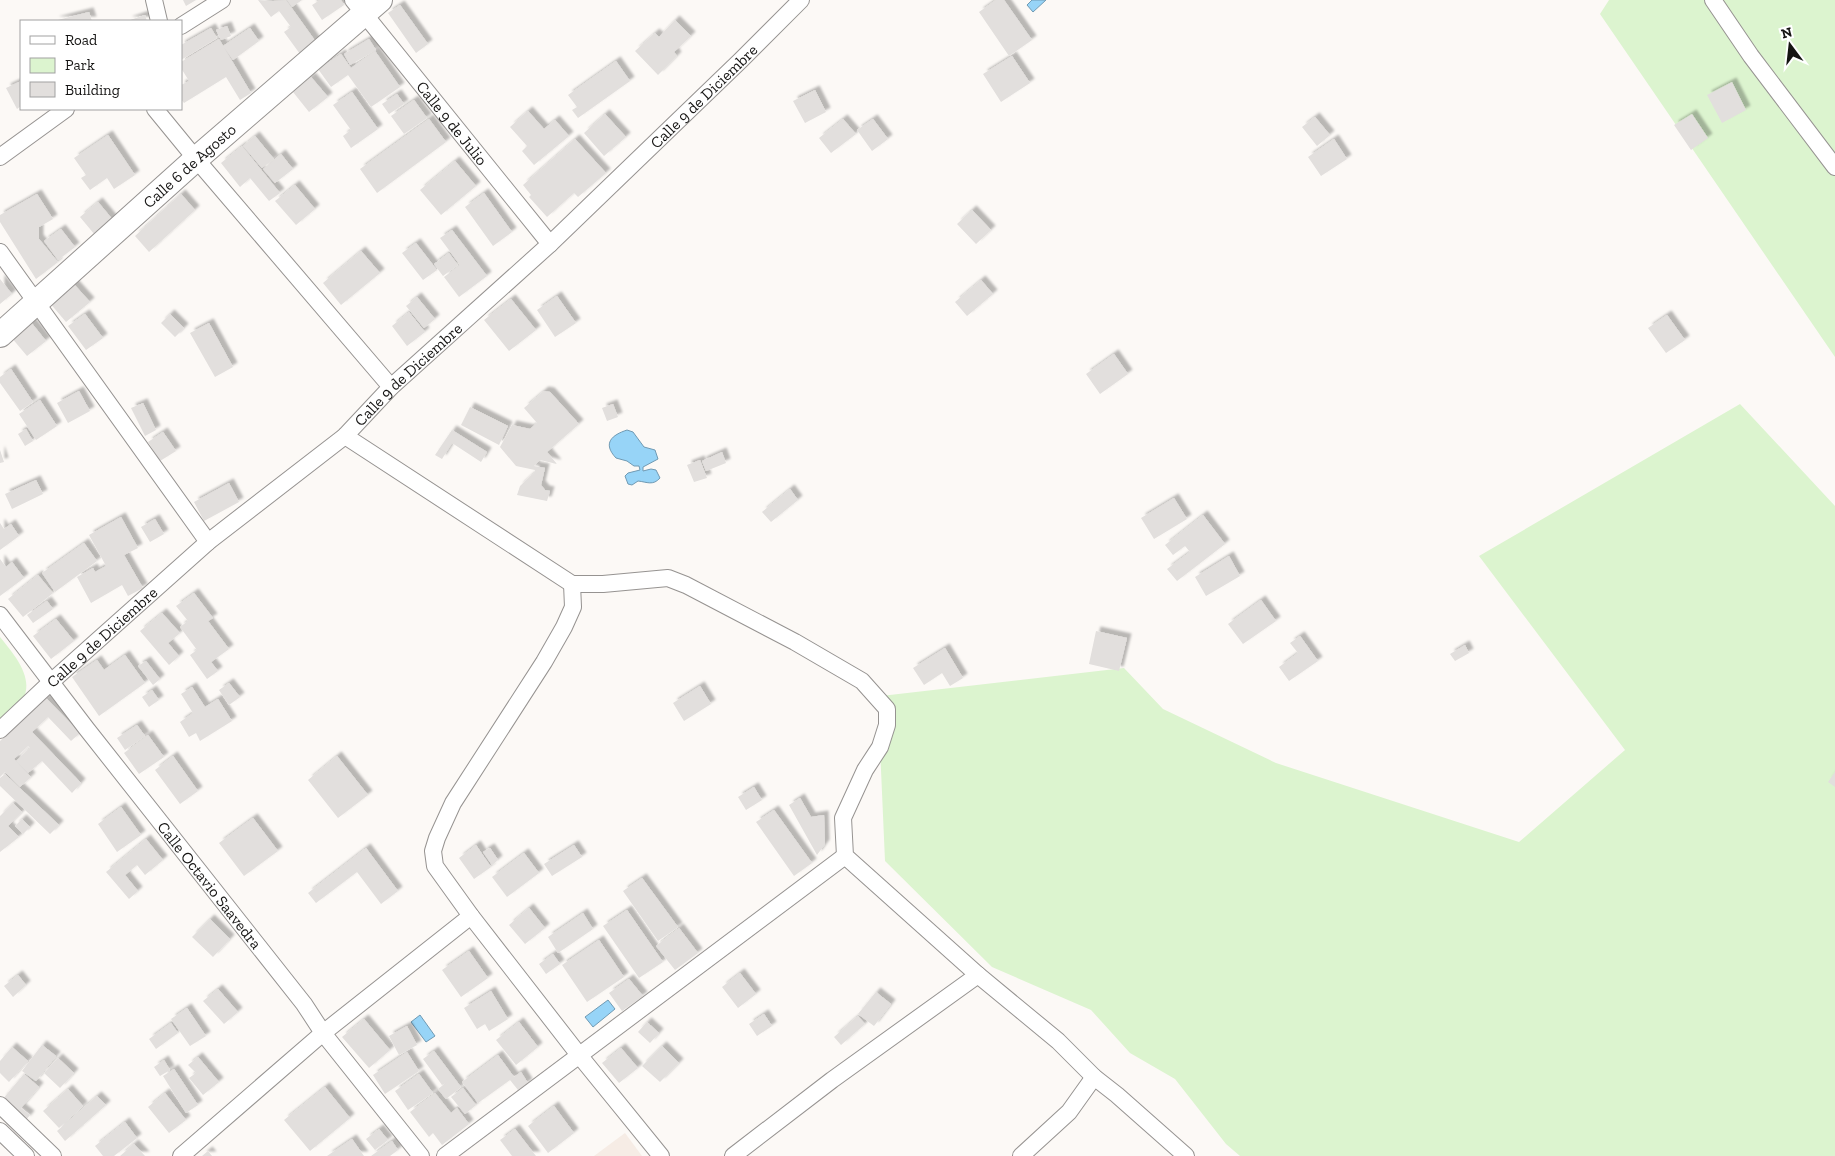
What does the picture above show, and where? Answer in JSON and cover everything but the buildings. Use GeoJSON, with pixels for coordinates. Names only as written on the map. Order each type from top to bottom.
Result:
{"type":"FeatureCollection","features":[{"type":"Feature","properties":{"kind":"main road","name":"Calle 6 de Agosto"},"geometry":{"type":"LineString","coordinates":[[0,334],[365,5]]}},
{"type":"Feature","properties":{"kind":"street"},"geometry":{"type":"LineString","coordinates":[[154,0],[159,20]]}},
{"type":"Feature","properties":{"kind":"street"},"geometry":{"type":"LineString","coordinates":[[182,25],[222,0]]}},
{"type":"Feature","properties":{"kind":"street"},"geometry":{"type":"LineString","coordinates":[[1713,0],[1751,56],[1835,167]]}},
{"type":"Feature","properties":{"kind":"street","name":"Calle 9 de Diciembre"},"geometry":{"type":"LineString","coordinates":[[0,730],[208,542],[345,436],[391,387],[550,244],[795,2]]}},
{"type":"Feature","properties":{"kind":"street","name":"Calle 9 de Julio"},"geometry":{"type":"LineString","coordinates":[[365,5],[550,244]]}},
{"type":"Feature","properties":{"kind":"street"},"geometry":{"type":"LineString","coordinates":[[0,157],[65,110]]}},
{"type":"Feature","properties":{"kind":"street"},"geometry":{"type":"LineString","coordinates":[[156,110],[391,387]]}},
{"type":"Feature","properties":{"kind":"street"},"geometry":{"type":"LineString","coordinates":[[0,252],[208,542]]}},
{"type":"Feature","properties":{"kind":"street"},"geometry":{"type":"LineString","coordinates":[[345,436],[572,584],[603,584],[668,578],[686,585],[736,611],[862,681],[887,709],[887,725],[880,747],[861,778],[843,818],[845,856],[978,975],[1058,1041],[1094,1077],[1186,1156]]}},
{"type":"Feature","properties":{"kind":"street"},"geometry":{"type":"LineString","coordinates":[[572,584],[573,607],[564,627],[453,803],[437,838],[434,851],[435,866],[471,916],[579,1055],[661,1156]]}},
{"type":"Feature","properties":{"kind":"street","name":"Calle Octavio Saavedra"},"geometry":{"type":"LineString","coordinates":[[0,615],[280,972],[323,1033],[421,1156]]}},
{"type":"Feature","properties":{"kind":"street"},"geometry":{"type":"LineString","coordinates":[[445,1156],[845,856]]}},
{"type":"Feature","properties":{"kind":"street"},"geometry":{"type":"LineString","coordinates":[[181,1156],[323,1033],[471,916]]}},
{"type":"Feature","properties":{"kind":"street"},"geometry":{"type":"LineString","coordinates":[[734,1156],[832,1080],[978,975]]}},
{"type":"Feature","properties":{"kind":"street"},"geometry":{"type":"LineString","coordinates":[[1025,1155],[1068,1112],[1094,1077]]}},
{"type":"Feature","properties":{"kind":"street"},"geometry":{"type":"LineString","coordinates":[[0,1105],[53,1156]]}},
{"type":"Feature","properties":{"kind":"street"},"geometry":{"type":"LineString","coordinates":[[0,1131],[26,1156]]}},
{"type":"Feature","properties":{"kind":"shaded area"},"geometry":{"type":"Polygon","coordinates":[[[625,1133],[642,1156],[594,1156],[625,1133]]]}},
{"type":"Feature","properties":{"kind":"green space"},"geometry":{"type":"Polygon","coordinates":[[[1609,0],[1835,0],[1835,357],[1600,14],[1609,0]]]}},
{"type":"Feature","properties":{"kind":"green space"},"geometry":{"type":"Polygon","coordinates":[[[1740,404],[1835,506],[1835,1156],[1240,1156],[1226,1144],[1175,1079],[1130,1053],[1091,1010],[992,967],[885,861],[880,747],[881,696],[1124,668],[1163,709],[1276,763],[1519,842],[1625,750],[1479,556],[1740,404]]]}},
{"type":"Feature","properties":{"kind":"green space"},"geometry":{"type":"Polygon","coordinates":[[[0,637],[20,665],[26,682],[26,691],[21,702],[0,720],[0,637]]]}},
{"type":"Feature","properties":{"kind":"water"},"geometry":{"type":"Polygon","coordinates":[[[1032,0],[1046,0],[1033,12],[1027,5],[1032,0]]]}},
{"type":"Feature","properties":{"kind":"water"},"geometry":{"type":"Polygon","coordinates":[[[627,430],[633,432],[644,447],[655,450],[658,459],[643,467],[643,471],[656,470],[660,478],[655,482],[638,481],[632,485],[628,484],[625,476],[628,473],[640,470],[639,466],[634,466],[627,461],[616,458],[609,444],[613,437],[627,430]]]}},
{"type":"Feature","properties":{"kind":"water"},"geometry":{"type":"Polygon","coordinates":[[[608,1000],[615,1009],[593,1027],[585,1017],[608,1000]]]}},
{"type":"Feature","properties":{"kind":"water"},"geometry":{"type":"Polygon","coordinates":[[[420,1015],[435,1036],[426,1042],[411,1022],[420,1015]]]}}]}
